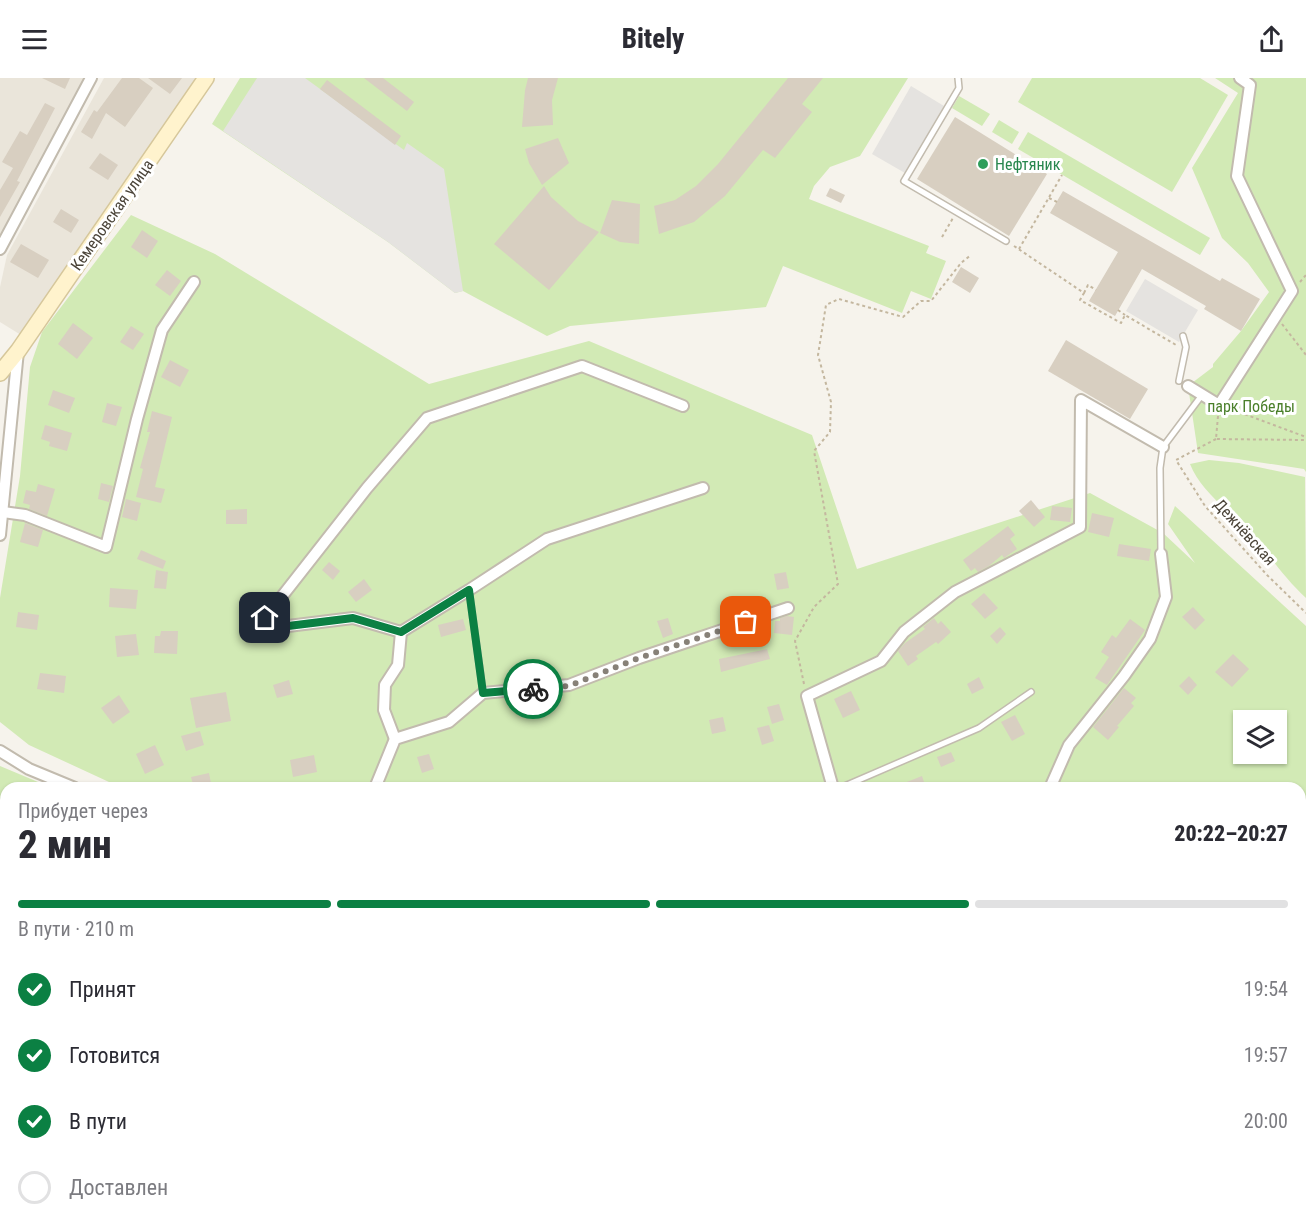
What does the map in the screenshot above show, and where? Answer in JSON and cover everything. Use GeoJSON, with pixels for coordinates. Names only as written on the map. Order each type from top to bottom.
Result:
{"type":"FeatureCollection","features":[{"type":"Feature","properties":{"kind":"main road","name":"Кемеровская улица"},"geometry":{"type":"LineString","coordinates":[[0,373],[18,351],[206,78]]}},
{"type":"Feature","properties":{"kind":"street"},"geometry":{"type":"LineString","coordinates":[[0,249],[91,78]]}},
{"type":"Feature","properties":{"kind":"street"},"geometry":{"type":"LineString","coordinates":[[1184,383],[1219,405],[1292,291],[1237,176],[1250,85],[1240,78]]}},
{"type":"Feature","properties":{"kind":"street"},"geometry":{"type":"LineString","coordinates":[[2,519],[25,515],[106,547],[137,419],[162,330],[194,282]]}},
{"type":"Feature","properties":{"kind":"street","name":"Кемеровская улица"},"geometry":{"type":"LineString","coordinates":[[0,535],[18,351]]}},
{"type":"Feature","properties":{"kind":"street"},"geometry":{"type":"LineString","coordinates":[[683,406],[582,366],[427,418],[367,488],[265,618],[268,626],[272,628],[353,618],[401,632],[547,539],[703,488]]}},
{"type":"Feature","properties":{"kind":"street"},"geometry":{"type":"LineString","coordinates":[[831,782],[807,696],[881,661],[904,632],[955,592],[1080,527],[1081,400],[1163,447]]}},
{"type":"Feature","properties":{"kind":"street"},"geometry":{"type":"LineString","coordinates":[[1053,782],[1069,745],[1124,676],[1150,639],[1166,597],[1161,554]]}},
{"type":"Feature","properties":{"kind":"street"},"geometry":{"type":"LineString","coordinates":[[395,739],[449,722],[483,693],[569,686],[639,658],[788,608]]}},
{"type":"Feature","properties":{"kind":"street"},"geometry":{"type":"LineString","coordinates":[[377,782],[395,739],[384,710],[385,685],[398,665],[401,632]]}},
{"type":"Feature","properties":{"kind":"street"},"geometry":{"type":"LineString","coordinates":[[0,751],[29,769],[60,782]]}},
{"type":"Feature","properties":{"kind":"lane"},"geometry":{"type":"LineString","coordinates":[[958,78],[959,88],[904,181],[1006,241]]}},
{"type":"Feature","properties":{"kind":"lane"},"geometry":{"type":"LineString","coordinates":[[1183,336],[1186,347],[1184,383]]}},
{"type":"Feature","properties":{"kind":"lane"},"geometry":{"type":"LineString","coordinates":[[1161,554],[1160,468],[1163,447],[1202,395]]}},
{"type":"Feature","properties":{"kind":"lane"},"geometry":{"type":"LineString","coordinates":[[469,590],[483,693]]}},
{"type":"Feature","properties":{"kind":"lane"},"geometry":{"type":"LineString","coordinates":[[854,782],[979,728],[1031,692]]}},
{"type":"Feature","properties":{"kind":"path"},"geometry":{"type":"LineString","coordinates":[[1019,249],[1062,175]]}},
{"type":"Feature","properties":{"kind":"path"},"geometry":{"type":"LineString","coordinates":[[1048,198],[1057,202]]}},
{"type":"Feature","properties":{"kind":"path"},"geometry":{"type":"LineString","coordinates":[[942,237],[957,213]]}},
{"type":"Feature","properties":{"kind":"path"},"geometry":{"type":"LineString","coordinates":[[1006,241],[1084,293]]}},
{"type":"Feature","properties":{"kind":"path"},"geometry":{"type":"LineString","coordinates":[[807,696],[795,641],[814,607],[838,584],[814,451],[830,432],[831,402],[818,355],[826,305],[839,299],[903,317],[921,301],[931,301],[961,263],[971,255]]}},
{"type":"Feature","properties":{"kind":"path"},"geometry":{"type":"LineString","coordinates":[[1096,290],[1088,285],[1080,300],[1120,323],[1125,315]]}},
{"type":"Feature","properties":{"kind":"path"},"geometry":{"type":"LineString","coordinates":[[1118,310],[1177,345],[1178,350]]}},
{"type":"Feature","properties":{"kind":"path"},"geometry":{"type":"LineString","coordinates":[[1277,317],[1306,355]]}},
{"type":"Feature","properties":{"kind":"path"},"geometry":{"type":"LineString","coordinates":[[1219,405],[1306,439],[1216,439],[1219,405]]}},
{"type":"Feature","properties":{"kind":"path","name":"Дежнёвская"},"geometry":{"type":"LineString","coordinates":[[1216,439],[1176,460],[1205,506],[1266,575],[1306,613]]}},
{"type":"Feature","properties":{"kind":"shaded area"},"geometry":{"type":"Polygon","coordinates":[[[0,78],[85,78],[0,242],[0,78]]]}},
{"type":"Feature","properties":{"kind":"shaded area"},"geometry":{"type":"Polygon","coordinates":[[[104,78],[199,78],[21,335],[0,322],[0,287],[7,255],[104,78]]]}},
{"type":"Feature","properties":{"kind":"shaded area"},"geometry":{"type":"Polygon","coordinates":[[[257,78],[305,78],[404,150],[407,143],[444,169],[463,291],[455,293],[388,242],[223,131],[257,78]]]}},
{"type":"Feature","properties":{"kind":"shaded area"},"geometry":{"type":"Polygon","coordinates":[[[911,86],[944,106],[905,173],[872,154],[911,86]]]}},
{"type":"Feature","properties":{"kind":"shaded area"},"geometry":{"type":"Polygon","coordinates":[[[1145,279],[1198,310],[1179,342],[1126,311],[1145,279]]]}},
{"type":"Feature","properties":{"kind":"green space"},"geometry":{"type":"Polygon","coordinates":[[[240,78],[908,78],[860,156],[830,167],[814,186],[809,199],[929,246],[926,253],[946,261],[931,299],[911,291],[902,313],[783,266],[766,307],[570,326],[547,336],[463,291],[455,293],[388,242],[212,124],[240,78]]]}},
{"type":"Feature","properties":{"kind":"green space"},"geometry":{"type":"Polygon","coordinates":[[[1032,78],[1200,78],[1228,95],[1172,192],[1018,102],[1032,78]]]}},
{"type":"Feature","properties":{"kind":"green space","name":"парк Победы"},"geometry":{"type":"Polygon","coordinates":[[[1215,78],[1306,78],[1306,472],[1304,469],[1198,453],[1188,386],[1213,367],[1269,292],[1248,263],[1222,238],[1192,168],[1238,93],[1215,78]]]}},
{"type":"Feature","properties":{"kind":"green space"},"geometry":{"type":"Polygon","coordinates":[[[959,96],[990,114],[982,126],[952,108],[959,96]]]}},
{"type":"Feature","properties":{"kind":"green space"},"geometry":{"type":"Polygon","coordinates":[[[999,120],[1019,132],[1012,144],[992,132],[999,120]]]}},
{"type":"Feature","properties":{"kind":"green space"},"geometry":{"type":"Polygon","coordinates":[[[1028,132],[1210,238],[1200,255],[1018,149],[1028,132]]]}},
{"type":"Feature","properties":{"kind":"green space"},"geometry":{"type":"Polygon","coordinates":[[[131,215],[215,254],[429,384],[589,341],[812,435],[857,569],[1090,493],[1163,533],[1195,563],[1168,524],[1175,506],[1306,626],[1306,782],[109,782],[29,745],[0,722],[0,598],[20,476],[30,367],[42,332],[131,215]]]}},
{"type":"Feature","properties":{"kind":"green space"},"geometry":{"type":"Polygon","coordinates":[[[1209,460],[1239,463],[1305,477],[1306,598],[1251,534],[1201,484],[1190,464],[1209,460]]]}},
{"type":"Feature","properties":{"kind":"green space"},"geometry":{"type":"Polygon","coordinates":[[[0,766],[38,782],[0,782],[0,766]]]}},
{"type":"Feature","properties":{"kind":"building"},"geometry":{"type":"Polygon","coordinates":[[[42,78],[70,78],[65,89],[42,78]]]}},
{"type":"Feature","properties":{"kind":"building"},"geometry":{"type":"Polygon","coordinates":[[[122,78],[139,78],[153,88],[125,127],[106,113],[92,139],[81,132],[94,110],[97,112],[122,78]]]}},
{"type":"Feature","properties":{"kind":"building"},"geometry":{"type":"Polygon","coordinates":[[[148,78],[182,78],[170,94],[148,78]]]}},
{"type":"Feature","properties":{"kind":"building"},"geometry":{"type":"Polygon","coordinates":[[[364,78],[383,78],[414,102],[407,111],[364,78]]]}},
{"type":"Feature","properties":{"kind":"building"},"geometry":{"type":"Polygon","coordinates":[[[528,78],[558,78],[552,100],[553,125],[522,127],[528,78]]]}},
{"type":"Feature","properties":{"kind":"building"},"geometry":{"type":"Polygon","coordinates":[[[788,78],[823,78],[802,104],[812,112],[775,158],[763,150],[725,196],[694,222],[659,234],[654,206],[675,200],[696,186],[718,164],[788,78]]]}},
{"type":"Feature","properties":{"kind":"building"},"geometry":{"type":"Polygon","coordinates":[[[327,80],[401,136],[395,145],[320,89],[327,80]]]}},
{"type":"Feature","properties":{"kind":"building"},"geometry":{"type":"Polygon","coordinates":[[[45,103],[55,108],[17,181],[20,182],[0,217],[0,190],[13,168],[2,162],[20,131],[27,135],[45,103]]]}},
{"type":"Feature","properties":{"kind":"building","name":"Нефтяник"},"geometry":{"type":"Polygon","coordinates":[[[955,117],[1047,174],[1009,236],[917,179],[955,117]]]}},
{"type":"Feature","properties":{"kind":"building"},"geometry":{"type":"Polygon","coordinates":[[[558,138],[569,163],[542,185],[529,163],[525,149],[558,138]]]}},
{"type":"Feature","properties":{"kind":"building"},"geometry":{"type":"Polygon","coordinates":[[[100,153],[118,165],[108,180],[89,168],[100,153]]]}},
{"type":"Feature","properties":{"kind":"building"},"geometry":{"type":"Polygon","coordinates":[[[544,186],[551,197],[578,221],[599,232],[549,290],[494,244],[544,186]]]}},
{"type":"Feature","properties":{"kind":"building"},"geometry":{"type":"Polygon","coordinates":[[[830,188],[845,195],[841,203],[826,196],[830,188]]]}},
{"type":"Feature","properties":{"kind":"building"},"geometry":{"type":"Polygon","coordinates":[[[1063,191],[1220,281],[1222,278],[1260,299],[1241,331],[1204,309],[1206,306],[1142,269],[1115,316],[1089,301],[1118,252],[1050,213],[1063,191]]]}},
{"type":"Feature","properties":{"kind":"building"},"geometry":{"type":"Polygon","coordinates":[[[612,200],[640,204],[639,244],[620,242],[600,233],[612,200]]]}},
{"type":"Feature","properties":{"kind":"building"},"geometry":{"type":"Polygon","coordinates":[[[61,209],[79,220],[71,233],[53,222],[61,209]]]}},
{"type":"Feature","properties":{"kind":"building"},"geometry":{"type":"Polygon","coordinates":[[[142,230],[158,241],[147,258],[131,247],[142,230]]]}},
{"type":"Feature","properties":{"kind":"building"},"geometry":{"type":"Polygon","coordinates":[[[21,244],[49,260],[38,278],[10,262],[21,244]]]}},
{"type":"Feature","properties":{"kind":"building"},"geometry":{"type":"Polygon","coordinates":[[[961,267],[979,278],[970,293],[952,282],[961,267]]]}},
{"type":"Feature","properties":{"kind":"building"},"geometry":{"type":"Polygon","coordinates":[[[167,270],[181,281],[170,296],[155,285],[167,270]]]}},
{"type":"Feature","properties":{"kind":"building"},"geometry":{"type":"Polygon","coordinates":[[[73,323],[93,338],[77,359],[58,344],[73,323]]]}},
{"type":"Feature","properties":{"kind":"building"},"geometry":{"type":"Polygon","coordinates":[[[131,326],[144,334],[133,350],[120,342],[131,326]]]}},
{"type":"Feature","properties":{"kind":"building"},"geometry":{"type":"Polygon","coordinates":[[[1066,340],[1148,389],[1130,419],[1048,371],[1066,340]]]}},
{"type":"Feature","properties":{"kind":"building"},"geometry":{"type":"Polygon","coordinates":[[[170,360],[189,370],[180,387],[161,377],[170,360]]]}},
{"type":"Feature","properties":{"kind":"building"},"geometry":{"type":"Polygon","coordinates":[[[53,390],[75,398],[69,413],[48,405],[53,390]]]}},
{"type":"Feature","properties":{"kind":"building"},"geometry":{"type":"Polygon","coordinates":[[[107,403],[122,407],[116,426],[102,422],[107,403]]]}},
{"type":"Feature","properties":{"kind":"building"},"geometry":{"type":"Polygon","coordinates":[[[152,411],[172,417],[155,487],[165,489],[161,503],[136,497],[143,469],[140,468],[150,432],[147,432],[152,411]]]}},
{"type":"Feature","properties":{"kind":"building"},"geometry":{"type":"Polygon","coordinates":[[[45,425],[72,433],[67,451],[49,446],[50,442],[41,439],[45,425]]]}},
{"type":"Feature","properties":{"kind":"building"},"geometry":{"type":"Polygon","coordinates":[[[101,483],[113,486],[109,502],[98,499],[101,483]]]}},
{"type":"Feature","properties":{"kind":"building"},"geometry":{"type":"Polygon","coordinates":[[[38,484],[55,489],[47,516],[29,509],[30,505],[23,503],[26,490],[36,492],[38,484]]]}},
{"type":"Feature","properties":{"kind":"building"},"geometry":{"type":"Polygon","coordinates":[[[126,499],[141,503],[137,521],[122,517],[126,499]]]}},
{"type":"Feature","properties":{"kind":"building"},"geometry":{"type":"Polygon","coordinates":[[[1031,500],[1045,517],[1034,527],[1019,511],[1031,500]]]}},
{"type":"Feature","properties":{"kind":"building"},"geometry":{"type":"Polygon","coordinates":[[[1052,506],[1072,508],[1070,522],[1050,520],[1052,506]]]}},
{"type":"Feature","properties":{"kind":"building"},"geometry":{"type":"Polygon","coordinates":[[[247,509],[247,524],[226,524],[226,510],[247,509]]]}},
{"type":"Feature","properties":{"kind":"building"},"geometry":{"type":"Polygon","coordinates":[[[1092,513],[1114,518],[1109,537],[1088,532],[1092,513]]]}},
{"type":"Feature","properties":{"kind":"building"},"geometry":{"type":"Polygon","coordinates":[[[25,523],[43,530],[38,547],[20,542],[25,523]]]}},
{"type":"Feature","properties":{"kind":"building"},"geometry":{"type":"Polygon","coordinates":[[[1008,526],[1015,535],[1010,539],[1017,549],[1004,558],[1002,555],[978,572],[975,568],[971,571],[963,560],[1008,526]]]}},
{"type":"Feature","properties":{"kind":"building"},"geometry":{"type":"Polygon","coordinates":[[[1119,544],[1151,549],[1149,561],[1117,556],[1119,544]]]}},
{"type":"Feature","properties":{"kind":"building"},"geometry":{"type":"Polygon","coordinates":[[[141,550],[166,561],[163,569],[137,559],[141,550]]]}},
{"type":"Feature","properties":{"kind":"building"},"geometry":{"type":"Polygon","coordinates":[[[329,562],[340,571],[333,580],[322,570],[329,562]]]}},
{"type":"Feature","properties":{"kind":"building"},"geometry":{"type":"Polygon","coordinates":[[[156,570],[168,572],[166,589],[154,588],[156,570]]]}},
{"type":"Feature","properties":{"kind":"building"},"geometry":{"type":"Polygon","coordinates":[[[786,572],[789,588],[777,590],[774,574],[786,572]]]}},
{"type":"Feature","properties":{"kind":"building"},"geometry":{"type":"Polygon","coordinates":[[[364,579],[372,590],[356,602],[348,592],[364,579]]]}},
{"type":"Feature","properties":{"kind":"building"},"geometry":{"type":"Polygon","coordinates":[[[110,588],[138,590],[136,609],[109,607],[110,588]]]}},
{"type":"Feature","properties":{"kind":"building"},"geometry":{"type":"Polygon","coordinates":[[[984,593],[998,608],[985,619],[971,604],[984,593]]]}},
{"type":"Feature","properties":{"kind":"building"},"geometry":{"type":"Polygon","coordinates":[[[1193,607],[1205,620],[1195,630],[1182,617],[1193,607]]]}},
{"type":"Feature","properties":{"kind":"building"},"geometry":{"type":"Polygon","coordinates":[[[18,612],[39,615],[37,630],[16,627],[18,612]]]}},
{"type":"Feature","properties":{"kind":"building"},"geometry":{"type":"Polygon","coordinates":[[[794,617],[792,635],[774,633],[775,621],[780,621],[780,618],[794,617]]]}},
{"type":"Feature","properties":{"kind":"building"},"geometry":{"type":"Polygon","coordinates":[[[668,618],[673,634],[663,638],[657,621],[668,618]]]}},
{"type":"Feature","properties":{"kind":"building"},"geometry":{"type":"Polygon","coordinates":[[[934,618],[938,624],[941,621],[951,632],[938,644],[936,642],[916,656],[918,659],[908,666],[898,651],[925,629],[923,627],[934,618]]]}},
{"type":"Feature","properties":{"kind":"building"},"geometry":{"type":"Polygon","coordinates":[[[463,619],[466,630],[441,637],[438,625],[463,619]]]}},
{"type":"Feature","properties":{"kind":"building"},"geometry":{"type":"Polygon","coordinates":[[[1130,619],[1145,630],[1107,685],[1095,678],[1109,657],[1101,652],[1112,635],[1116,638],[1130,619]]]}},
{"type":"Feature","properties":{"kind":"building"},"geometry":{"type":"Polygon","coordinates":[[[1000,627],[1006,634],[997,644],[990,636],[1000,627]]]}},
{"type":"Feature","properties":{"kind":"building"},"geometry":{"type":"Polygon","coordinates":[[[161,631],[178,631],[177,654],[154,653],[155,636],[160,636],[161,631]]]}},
{"type":"Feature","properties":{"kind":"building"},"geometry":{"type":"Polygon","coordinates":[[[136,634],[139,655],[117,657],[115,636],[136,634]]]}},
{"type":"Feature","properties":{"kind":"building"},"geometry":{"type":"Polygon","coordinates":[[[767,649],[770,659],[721,672],[719,659],[767,649]]]}},
{"type":"Feature","properties":{"kind":"building"},"geometry":{"type":"Polygon","coordinates":[[[1233,654],[1249,669],[1232,687],[1215,672],[1233,654]]]}},
{"type":"Feature","properties":{"kind":"building"},"geometry":{"type":"Polygon","coordinates":[[[40,673],[66,676],[64,693],[37,689],[40,673]]]}},
{"type":"Feature","properties":{"kind":"building"},"geometry":{"type":"Polygon","coordinates":[[[1189,676],[1197,685],[1188,695],[1179,686],[1189,676]]]}},
{"type":"Feature","properties":{"kind":"building"},"geometry":{"type":"Polygon","coordinates":[[[979,677],[984,688],[972,694],[967,684],[979,677]]]}},
{"type":"Feature","properties":{"kind":"building"},"geometry":{"type":"Polygon","coordinates":[[[289,680],[293,694],[277,698],[273,685],[289,680]]]}},
{"type":"Feature","properties":{"kind":"building"},"geometry":{"type":"Polygon","coordinates":[[[1124,688],[1136,698],[1131,703],[1134,706],[1108,740],[1093,727],[1124,688]]]}},
{"type":"Feature","properties":{"kind":"building"},"geometry":{"type":"Polygon","coordinates":[[[851,691],[860,710],[843,718],[834,699],[851,691]]]}},
{"type":"Feature","properties":{"kind":"building"},"geometry":{"type":"Polygon","coordinates":[[[226,692],[231,721],[196,728],[190,698],[226,692]]]}},
{"type":"Feature","properties":{"kind":"building"},"geometry":{"type":"Polygon","coordinates":[[[119,695],[130,712],[113,724],[101,708],[119,695]]]}},
{"type":"Feature","properties":{"kind":"building"},"geometry":{"type":"Polygon","coordinates":[[[779,704],[784,720],[772,724],[767,707],[779,704]]]}},
{"type":"Feature","properties":{"kind":"building"},"geometry":{"type":"Polygon","coordinates":[[[1015,715],[1025,734],[1012,741],[1001,722],[1015,715]]]}},
{"type":"Feature","properties":{"kind":"building"},"geometry":{"type":"Polygon","coordinates":[[[723,717],[726,731],[712,734],[709,720],[723,717]]]}},
{"type":"Feature","properties":{"kind":"building"},"geometry":{"type":"Polygon","coordinates":[[[769,725],[774,741],[762,745],[757,728],[769,725]]]}},
{"type":"Feature","properties":{"kind":"building"},"geometry":{"type":"Polygon","coordinates":[[[200,731],[204,745],[186,751],[181,736],[200,731]]]}},
{"type":"Feature","properties":{"kind":"building"},"geometry":{"type":"Polygon","coordinates":[[[155,745],[164,765],[145,774],[136,754],[155,745]]]}},
{"type":"Feature","properties":{"kind":"building"},"geometry":{"type":"Polygon","coordinates":[[[951,752],[955,761],[941,767],[937,757],[951,752]]]}},
{"type":"Feature","properties":{"kind":"building"},"geometry":{"type":"Polygon","coordinates":[[[429,754],[434,769],[422,773],[417,757],[429,754]]]}},
{"type":"Feature","properties":{"kind":"building"},"geometry":{"type":"Polygon","coordinates":[[[314,755],[317,772],[293,777],[290,760],[314,755]]]}},
{"type":"Feature","properties":{"kind":"building"},"geometry":{"type":"Polygon","coordinates":[[[209,773],[211,782],[192,782],[191,777],[209,773]]]}},
{"type":"Feature","properties":{"kind":"building"},"geometry":{"type":"Polygon","coordinates":[[[922,776],[924,782],[907,782],[922,776]]]}},
{"type":"Feature","properties":{"kind":"way so far"},"geometry":{"type":"LineString","coordinates":[[533,689],[569,686],[639,658],[746,622]]}},
{"type":"Feature","properties":{"kind":"place","name":"Нефтяник"},"geometry":{"type":"Point","coordinates":[983,164]}},
{"type":"Feature","properties":{"kind":"route"},"geometry":{"type":"LineString","coordinates":[[265,618],[268,626],[272,628],[353,618],[401,632],[469,590],[483,693],[533,689]]}}]}
